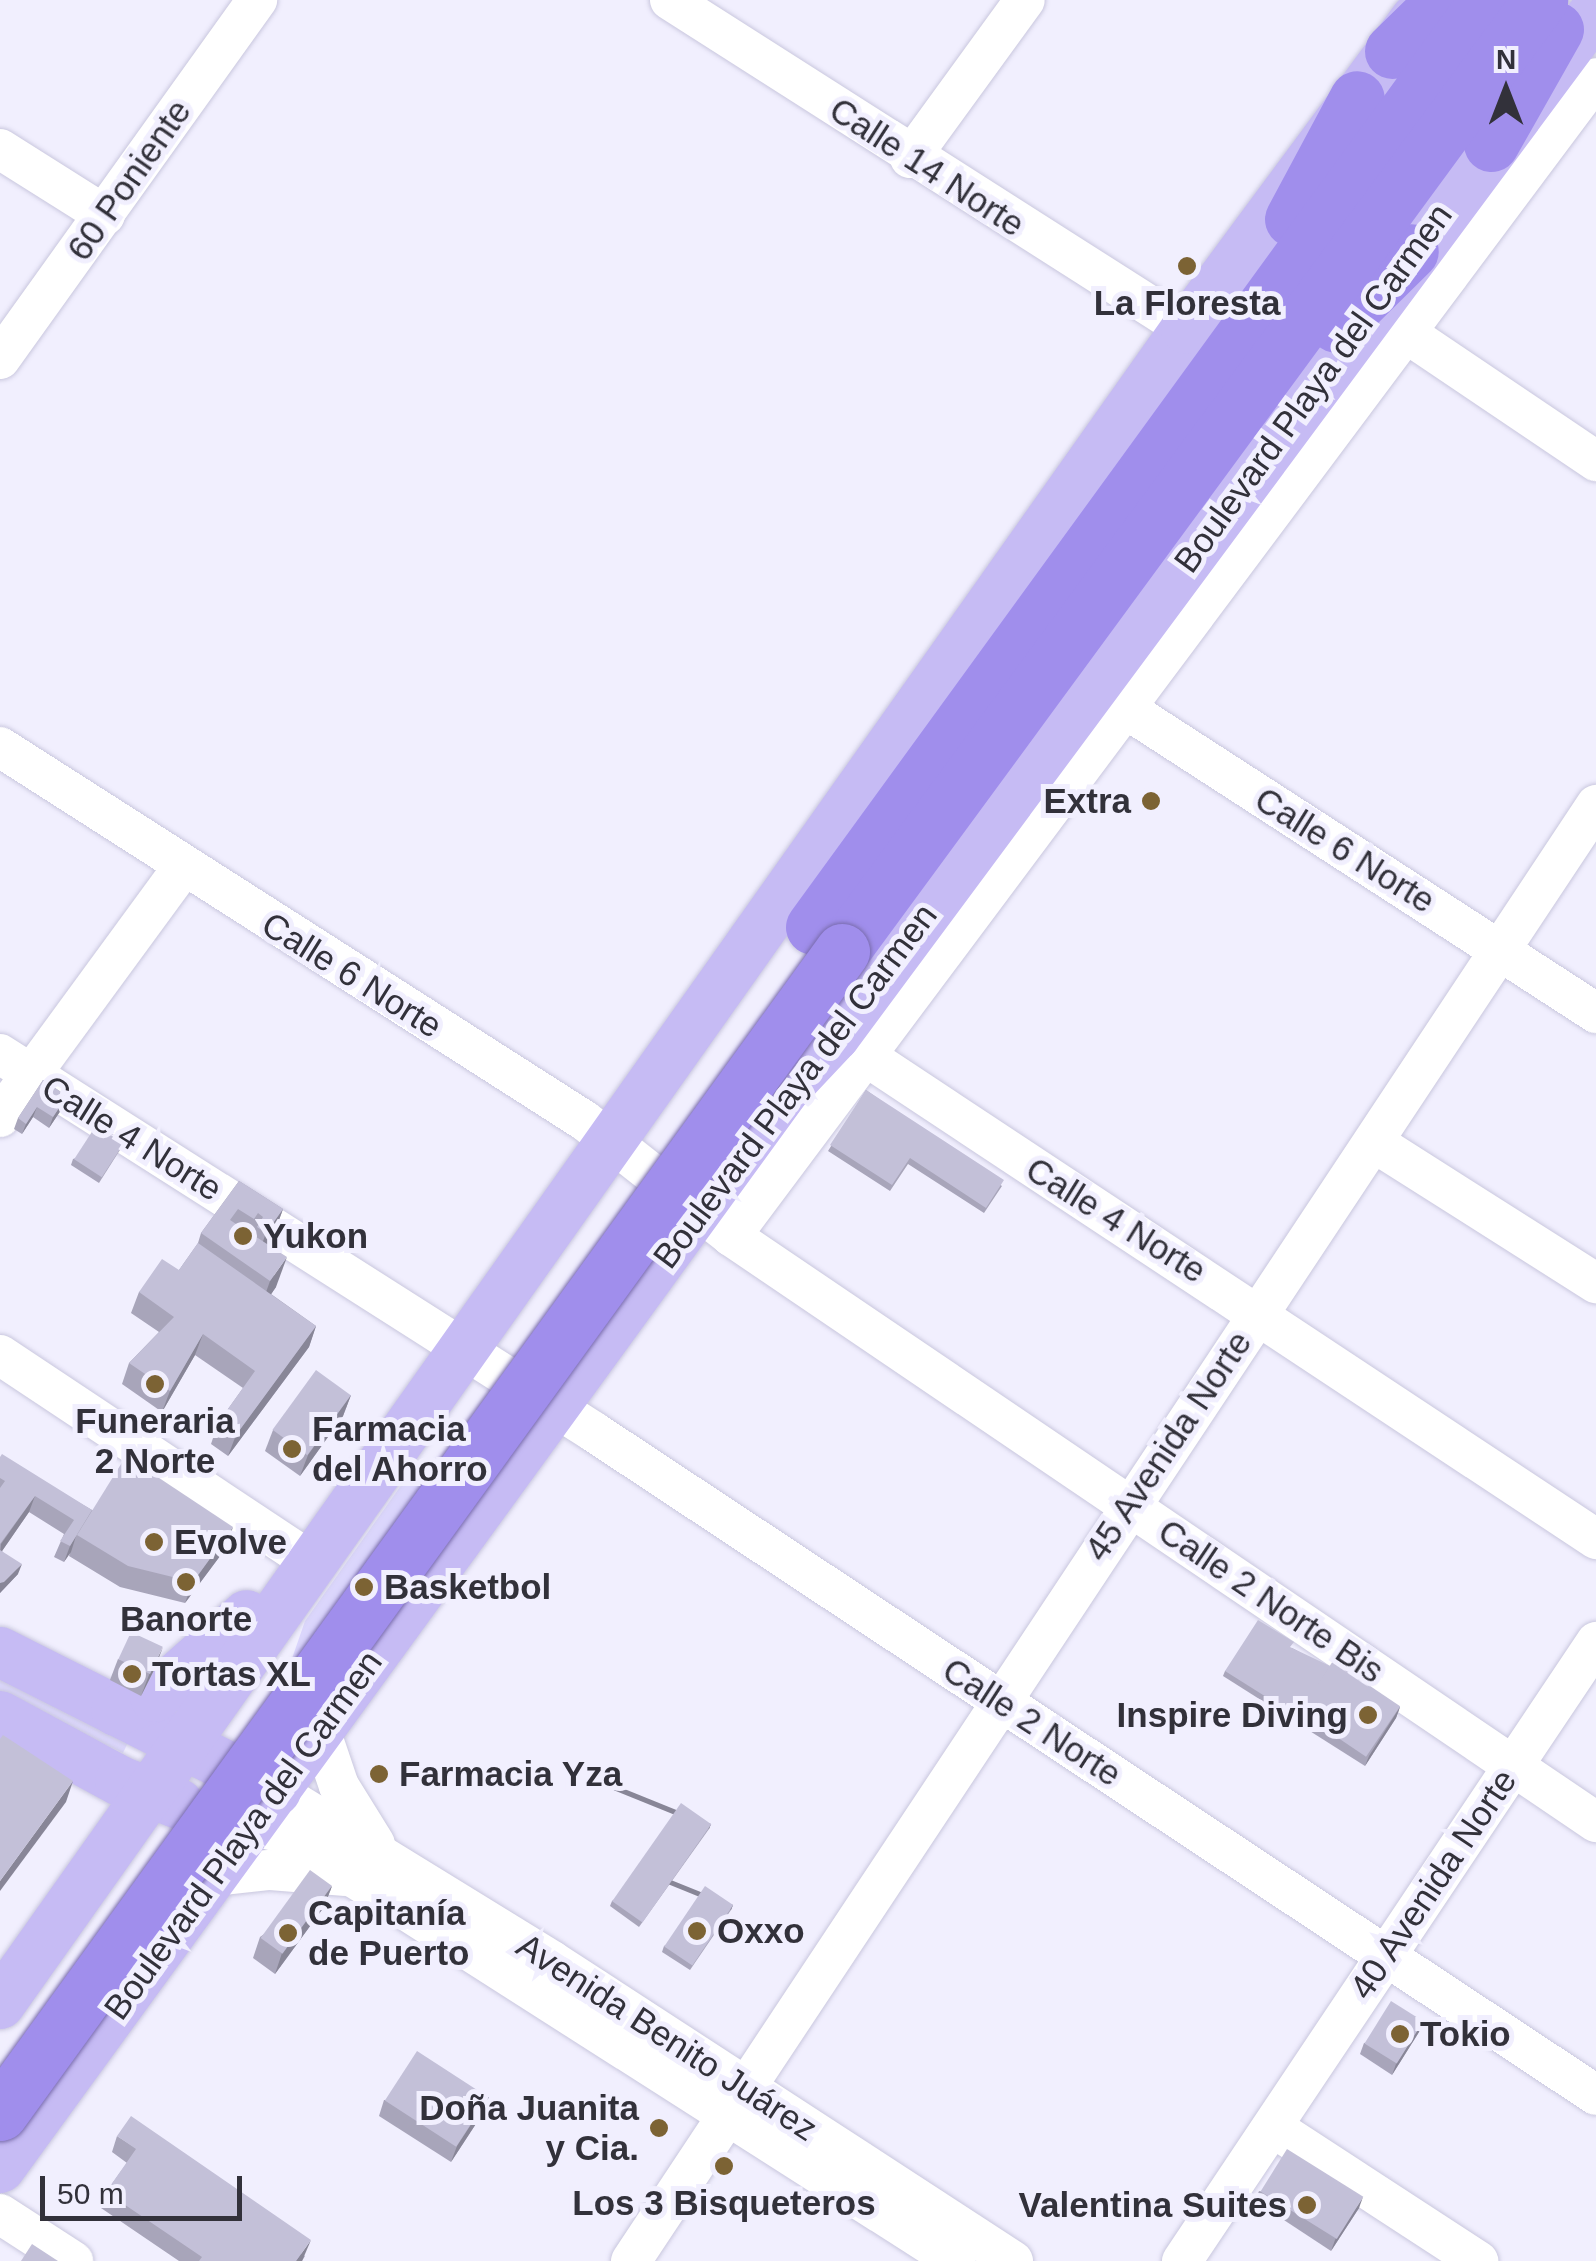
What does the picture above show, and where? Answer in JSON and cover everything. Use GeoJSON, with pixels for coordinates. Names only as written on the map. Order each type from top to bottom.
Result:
{"type":"FeatureCollection","features":[{"type":"Feature","properties":{"kind":"highway"},"geometry":{"type":"LineString","coordinates":[[1392,51],[1444,0]]}},
{"type":"Feature","properties":{"kind":"highway"},"geometry":{"type":"LineString","coordinates":[[0,2114],[844,953],[1487,0]]}},
{"type":"Feature","properties":{"kind":"highway"},"geometry":{"type":"LineString","coordinates":[[1206,421],[1540,0]]}},
{"type":"Feature","properties":{"kind":"highway"},"geometry":{"type":"LineString","coordinates":[[1492,144],[1571,0]]}},
{"type":"Feature","properties":{"kind":"highway"},"geometry":{"type":"LineString","coordinates":[[1206,421],[1356,98]]}},
{"type":"Feature","properties":{"kind":"highway"},"geometry":{"type":"LineString","coordinates":[[1206,421],[1411,250]]}},
{"type":"Feature","properties":{"kind":"highway"},"geometry":{"type":"LineString","coordinates":[[0,2054],[315,1628],[844,953]]}},
{"type":"Feature","properties":{"kind":"main road"},"geometry":{"type":"LineString","coordinates":[[0,2004],[466,1352],[1186,329],[1430,0]]}},
{"type":"Feature","properties":{"kind":"main road","name":"Boulevard Playa del Carmen"},"geometry":{"type":"LineString","coordinates":[[0,2168],[553,1408],[715,1224],[785,1089],[848,1046],[844,953],[992,826],[1108,697],[1390,322],[1411,250],[1492,144],[1586,78],[1596,10]]}},
{"type":"Feature","properties":{"kind":"main road"},"geometry":{"type":"LineString","coordinates":[[992,826],[993,886]]}},
{"type":"Feature","properties":{"kind":"main road"},"geometry":{"type":"LineString","coordinates":[[844,953],[932,965]]}},
{"type":"Feature","properties":{"kind":"main road"},"geometry":{"type":"LineString","coordinates":[[116,1711],[146,1704],[244,1617],[308,1572]]}},
{"type":"Feature","properties":{"kind":"main road","name":"Avenida Benito Juárez"},"geometry":{"type":"LineString","coordinates":[[0,1652],[188,1744],[264,1808]]}},
{"type":"Feature","properties":{"kind":"main road","name":"Avenida Benito Juárez"},"geometry":{"type":"LineString","coordinates":[[0,1716],[150,1794],[264,1808]]}},
{"type":"Feature","properties":{"kind":"street","name":"Calle 14 Norte"},"geometry":{"type":"LineString","coordinates":[[670,0],[910,158],[1186,329]]}},
{"type":"Feature","properties":{"kind":"street"},"geometry":{"type":"LineString","coordinates":[[910,158],[1025,0]]}},
{"type":"Feature","properties":{"kind":"street","name":"60 Poniente"},"geometry":{"type":"LineString","coordinates":[[0,359],[105,215],[238,6]]}},
{"type":"Feature","properties":{"kind":"street"},"geometry":{"type":"LineString","coordinates":[[1586,78],[1390,322],[1596,461]]}},
{"type":"Feature","properties":{"kind":"street"},"geometry":{"type":"LineString","coordinates":[[0,149],[105,215]]}},
{"type":"Feature","properties":{"kind":"street"},"geometry":{"type":"LineString","coordinates":[[848,1046],[932,965],[993,886],[1108,697]]}},
{"type":"Feature","properties":{"kind":"street","name":"Calle 6 Norte"},"geometry":{"type":"LineString","coordinates":[[1108,697],[1596,1013]]}},
{"type":"Feature","properties":{"kind":"street","name":"Calle 6 Norte"},"geometry":{"type":"LineString","coordinates":[[0,747],[182,868],[613,1141],[715,1224]]}},
{"type":"Feature","properties":{"kind":"street","name":"45 Avenida Norte"},"geometry":{"type":"LineString","coordinates":[[631,2261],[734,2103],[862,1920],[1128,1504],[1375,1143],[1596,805]]}},
{"type":"Feature","properties":{"kind":"street"},"geometry":{"type":"LineString","coordinates":[[0,1117],[16,1064],[182,868]]}},
{"type":"Feature","properties":{"kind":"street","name":"Calle 4 Norte"},"geometry":{"type":"LineString","coordinates":[[848,1046],[1259,1312],[1596,1540]]}},
{"type":"Feature","properties":{"kind":"street","name":"Calle 4 Norte"},"geometry":{"type":"LineString","coordinates":[[16,1064],[466,1352]]}},
{"type":"Feature","properties":{"kind":"street"},"geometry":{"type":"LineString","coordinates":[[1375,1143],[1596,1283]]}},
{"type":"Feature","properties":{"kind":"street","name":"Calle 2 Norte Bis"},"geometry":{"type":"LineString","coordinates":[[715,1224],[1596,1822]]}},
{"type":"Feature","properties":{"kind":"street","name":"Calle 2 Norte"},"geometry":{"type":"LineString","coordinates":[[466,1352],[1596,2096]]}},
{"type":"Feature","properties":{"kind":"street"},"geometry":{"type":"LineString","coordinates":[[0,1355],[308,1572]]}},
{"type":"Feature","properties":{"kind":"street","name":"40 Avenida Norte"},"geometry":{"type":"LineString","coordinates":[[1182,2261],[1596,1642]]}},
{"type":"Feature","properties":{"kind":"street"},"geometry":{"type":"LineString","coordinates":[[213,1876],[369,1866],[320,1730]]}},
{"type":"Feature","properties":{"kind":"street","name":"Avenida Benito Juárez"},"geometry":{"type":"LineString","coordinates":[[264,1808],[369,1866],[734,2103],[956,2261]]}},
{"type":"Feature","properties":{"kind":"street","name":"Avenida Benito Juárez"},"geometry":{"type":"LineString","coordinates":[[734,2103],[1013,2261]]}},
{"type":"Feature","properties":{"kind":"street"},"geometry":{"type":"LineString","coordinates":[[1274,2128],[1478,2261]]}},
{"type":"Feature","properties":{"kind":"street"},"geometry":{"type":"LineString","coordinates":[[0,2214],[73,2261]]}},
{"type":"Feature","properties":{"kind":"shaded area"},"geometry":{"type":"Polygon","coordinates":[[[414,1467],[463,1501],[287,1673],[305,1621],[414,1467]]]}},
{"type":"Feature","properties":{"kind":"shaded area"},"geometry":{"type":"Polygon","coordinates":[[[0,1672],[131,1736],[123,1753],[0,1693],[0,1672]]]}},
{"type":"Feature","properties":{"kind":"building"},"geometry":{"type":"Polygon","coordinates":[[[43,1080],[67,1096],[53,1117],[37,1107],[26,1124],[18,1118],[43,1080]]]}},
{"type":"Feature","properties":{"kind":"building"},"geometry":{"type":"Polygon","coordinates":[[[866,1090],[1004,1180],[986,1208],[910,1158],[892,1185],[830,1145],[866,1090]]]}},
{"type":"Feature","properties":{"kind":"building"},"geometry":{"type":"Polygon","coordinates":[[[97,1124],[125,1142],[102,1177],[74,1159],[97,1124]]]}},
{"type":"Feature","properties":{"kind":"building"},"geometry":{"type":"Polygon","coordinates":[[[239,1181],[283,1209],[266,1233],[257,1227],[263,1217],[258,1213],[254,1219],[238,1209],[230,1220],[287,1257],[270,1281],[201,1233],[239,1181]]]}},
{"type":"Feature","properties":{"kind":"building"},"geometry":{"type":"Polygon","coordinates":[[[198,1243],[316,1326],[236,1435],[218,1423],[255,1371],[203,1334],[170,1391],[129,1363],[174,1317],[139,1292],[162,1259],[179,1270],[198,1243]]]}},
{"type":"Feature","properties":{"kind":"building"},"geometry":{"type":"Polygon","coordinates":[[[316,1370],[351,1395],[307,1455],[273,1430],[316,1370]]]}},
{"type":"Feature","properties":{"kind":"building"},"geometry":{"type":"Polygon","coordinates":[[[2,1454],[92,1510],[70,1546],[60,1541],[74,1520],[35,1496],[0,1544],[0,1488],[5,1481],[0,1478],[2,1454]]]}},
{"type":"Feature","properties":{"kind":"building"},"geometry":{"type":"Polygon","coordinates":[[[126,1456],[233,1527],[193,1582],[128,1566],[77,1535],[126,1456]]]}},
{"type":"Feature","properties":{"kind":"building"},"geometry":{"type":"Polygon","coordinates":[[[0,1550],[22,1564],[0,1583],[0,1550]]]}},
{"type":"Feature","properties":{"kind":"building"},"geometry":{"type":"Polygon","coordinates":[[[1258,1620],[1294,1642],[1290,1647],[1330,1666],[1298,1717],[1225,1671],[1258,1620]]]}},
{"type":"Feature","properties":{"kind":"building"},"geometry":{"type":"Polygon","coordinates":[[[131,1632],[163,1647],[150,1674],[118,1659],[131,1632]]]}},
{"type":"Feature","properties":{"kind":"building"},"geometry":{"type":"Polygon","coordinates":[[[1333,1661],[1400,1706],[1366,1757],[1299,1712],[1333,1661]]]}},
{"type":"Feature","properties":{"kind":"building"},"geometry":{"type":"Polygon","coordinates":[[[3,1735],[73,1781],[0,1881],[0,1739],[3,1735]]]}},
{"type":"Feature","properties":{"kind":"building"},"geometry":{"type":"Polygon","coordinates":[[[681,1803],[711,1824],[642,1923],[612,1901],[681,1803]]]}},
{"type":"Feature","properties":{"kind":"building"},"geometry":{"type":"Polygon","coordinates":[[[310,1870],[332,1886],[282,1954],[261,1938],[310,1870]]]}},
{"type":"Feature","properties":{"kind":"building","name":"Oxxo"},"geometry":{"type":"Polygon","coordinates":[[[705,1886],[733,1905],[692,1966],[664,1947],[705,1886]]]}},
{"type":"Feature","properties":{"kind":"building"},"geometry":{"type":"Polygon","coordinates":[[[1391,2001],[1423,2021],[1397,2064],[1365,2043],[1391,2001]]]}},
{"type":"Feature","properties":{"kind":"building"},"geometry":{"type":"Polygon","coordinates":[[[417,2051],[488,2097],[456,2147],[385,2100],[417,2051]]]}},
{"type":"Feature","properties":{"kind":"building"},"geometry":{"type":"Polygon","coordinates":[[[131,2116],[311,2240],[296,2261],[199,2261],[202,2257],[106,2192],[136,2149],[117,2136],[131,2116]]]}},
{"type":"Feature","properties":{"kind":"building","name":"Valentina Suites"},"geometry":{"type":"Polygon","coordinates":[[[1287,2149],[1363,2197],[1337,2239],[1261,2191],[1287,2149]]]}},
{"type":"Feature","properties":{"kind":"building"},"geometry":{"type":"Polygon","coordinates":[[[32,2244],[58,2261],[21,2261],[32,2244]]]}},
{"type":"Feature","properties":{"kind":"place","name":"La Floresta"},"geometry":{"type":"Point","coordinates":[1187,266]}},
{"type":"Feature","properties":{"kind":"place","name":"Extra"},"geometry":{"type":"Point","coordinates":[1151,801]}},
{"type":"Feature","properties":{"kind":"place","name":"Yukon"},"geometry":{"type":"Point","coordinates":[243,1236]}},
{"type":"Feature","properties":{"kind":"place","name":"Funeraria 2 Norte"},"geometry":{"type":"Point","coordinates":[155,1384]}},
{"type":"Feature","properties":{"kind":"place","name":"Farmacia del Ahorro"},"geometry":{"type":"Point","coordinates":[292,1449]}},
{"type":"Feature","properties":{"kind":"place","name":"Evolve"},"geometry":{"type":"Point","coordinates":[154,1542]}},
{"type":"Feature","properties":{"kind":"place","name":"Banorte"},"geometry":{"type":"Point","coordinates":[186,1582]}},
{"type":"Feature","properties":{"kind":"place","name":"Basketbol"},"geometry":{"type":"Point","coordinates":[364,1587]}},
{"type":"Feature","properties":{"kind":"place","name":"Tortas XL"},"geometry":{"type":"Point","coordinates":[132,1674]}},
{"type":"Feature","properties":{"kind":"place","name":"Inspire Diving"},"geometry":{"type":"Point","coordinates":[1368,1715]}},
{"type":"Feature","properties":{"kind":"place","name":"Farmacia Yza"},"geometry":{"type":"Point","coordinates":[379,1774]}},
{"type":"Feature","properties":{"kind":"place","name":"Oxxo"},"geometry":{"type":"Point","coordinates":[697,1931]}},
{"type":"Feature","properties":{"kind":"place","name":"Capitanía de Puerto"},"geometry":{"type":"Point","coordinates":[288,1933]}},
{"type":"Feature","properties":{"kind":"place","name":"Tokio"},"geometry":{"type":"Point","coordinates":[1400,2034]}},
{"type":"Feature","properties":{"kind":"place","name":"Doña Juanita y Cia."},"geometry":{"type":"Point","coordinates":[659,2128]}},
{"type":"Feature","properties":{"kind":"place","name":"Los 3 Bisqueteros"},"geometry":{"type":"Point","coordinates":[724,2166]}},
{"type":"Feature","properties":{"kind":"place","name":"Valentina Suites"},"geometry":{"type":"Point","coordinates":[1307,2205]}}]}
